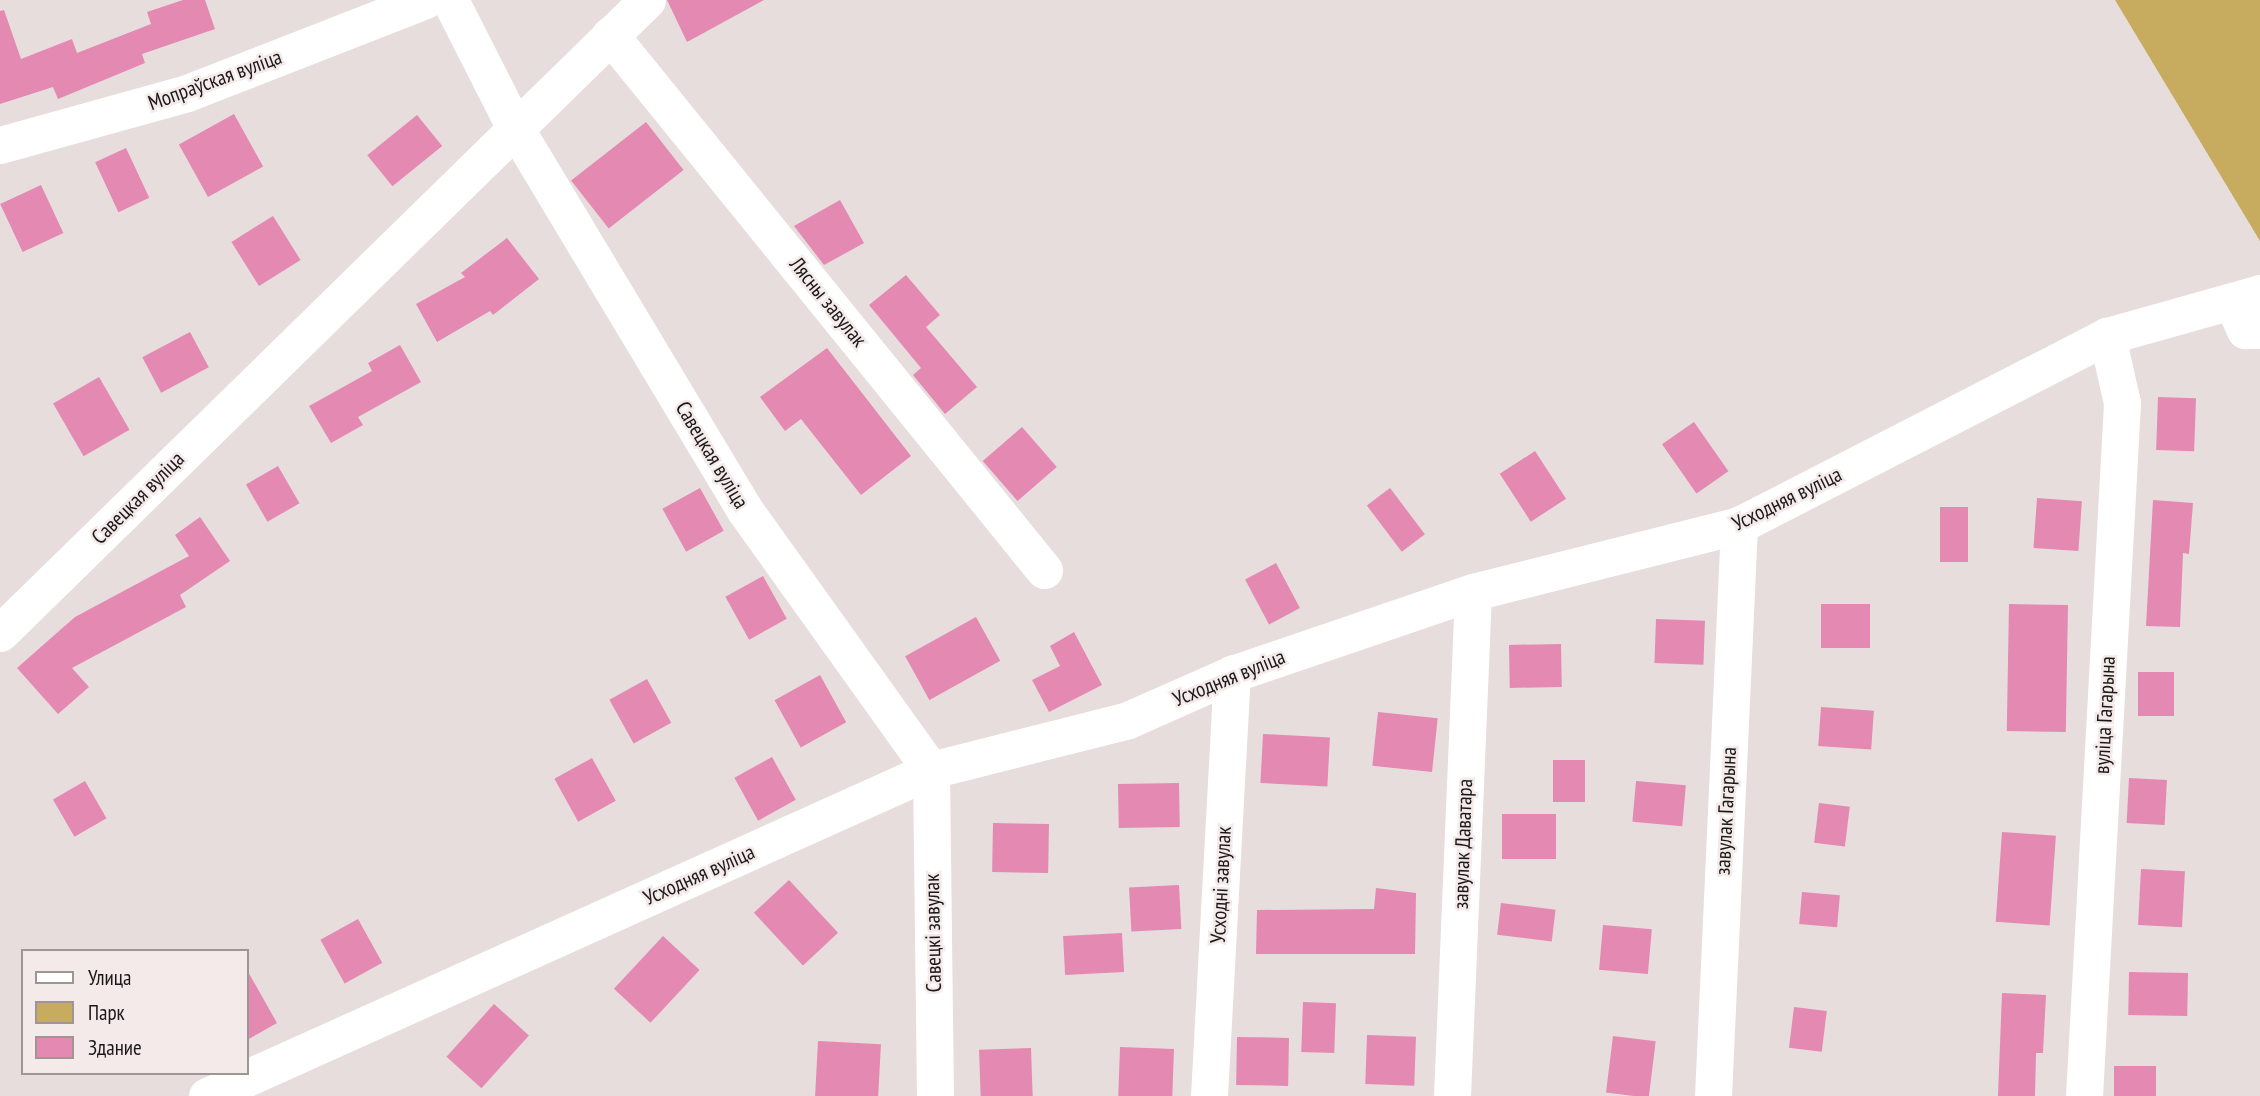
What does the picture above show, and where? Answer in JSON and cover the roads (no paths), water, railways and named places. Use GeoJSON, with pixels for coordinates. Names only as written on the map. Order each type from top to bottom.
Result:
{"type":"FeatureCollection","features":[{"type":"Feature","properties":{"kind":"street","name":"Мопраўская вуліца"},"geometry":{"type":"LineString","coordinates":[[0,145],[187,93],[425,0]]}},
{"type":"Feature","properties":{"kind":"street"},"geometry":{"type":"LineString","coordinates":[[450,0],[514,126]]}},
{"type":"Feature","properties":{"kind":"street","name":"Савецкая вуліца"},"geometry":{"type":"LineString","coordinates":[[0,634],[514,126],[646,0]]}},
{"type":"Feature","properties":{"kind":"street","name":"Лясны завулак"},"geometry":{"type":"LineString","coordinates":[[610,35],[1044,570]]}},
{"type":"Feature","properties":{"kind":"street","name":"Савецкая вуліца"},"geometry":{"type":"LineString","coordinates":[[514,126],[744,509],[932,770]]}},
{"type":"Feature","properties":{"kind":"street"},"geometry":{"type":"LineString","coordinates":[[2246,297],[2245,330],[2260,330]]}},
{"type":"Feature","properties":{"kind":"street","name":"Усходняя вуліца"},"geometry":{"type":"LineString","coordinates":[[207,1096],[932,770],[1128,720],[1232,674],[1474,592],[1739,526],[2107,336],[2246,297]]}},
{"type":"Feature","properties":{"kind":"street","name":"вуліца Гагарына"},"geometry":{"type":"LineString","coordinates":[[2084,1096],[2122,403],[2107,336]]}},
{"type":"Feature","properties":{"kind":"street","name":"завулак Гагарына"},"geometry":{"type":"LineString","coordinates":[[1713,1096],[1739,526]]}},
{"type":"Feature","properties":{"kind":"street","name":"завулак Даватара"},"geometry":{"type":"LineString","coordinates":[[1452,1096],[1474,592]]}},
{"type":"Feature","properties":{"kind":"street","name":"Усходні завулак"},"geometry":{"type":"LineString","coordinates":[[1209,1096],[1232,674]]}},
{"type":"Feature","properties":{"kind":"street","name":"Савецкі завулак"},"geometry":{"type":"LineString","coordinates":[[932,770],[935,1096]]}}]}
